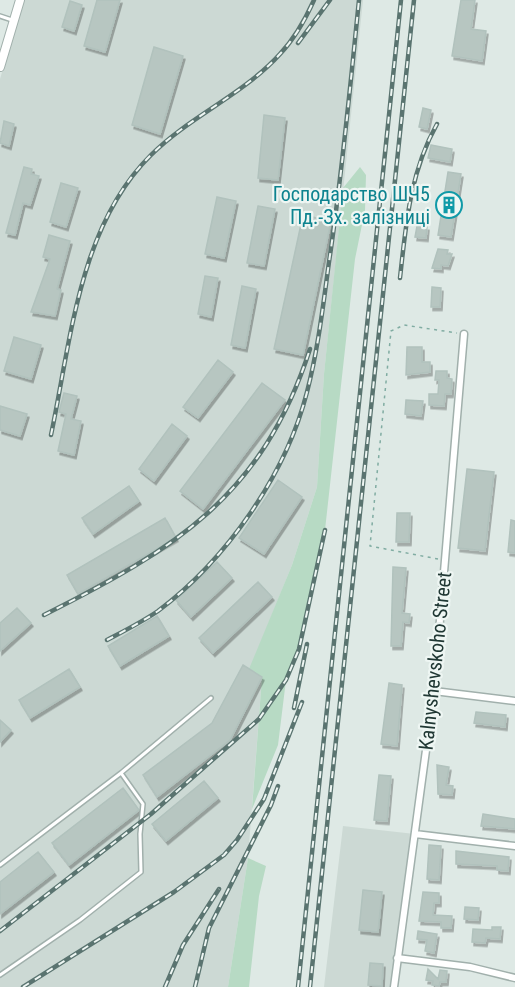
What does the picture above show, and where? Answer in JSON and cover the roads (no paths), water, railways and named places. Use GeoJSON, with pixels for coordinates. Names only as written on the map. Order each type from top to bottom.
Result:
{"type":"FeatureCollection","features":[{"type":"Feature","properties":{"kind":"street"},"geometry":{"type":"LineString","coordinates":[[0,67],[20,0]]}},
{"type":"Feature","properties":{"kind":"street","name":"Kalnyshevskoho Street"},"geometry":{"type":"LineString","coordinates":[[394,987],[434,691],[464,334]]}},
{"type":"Feature","properties":{"kind":"street"},"geometry":{"type":"LineString","coordinates":[[434,691],[515,701]]}},
{"type":"Feature","properties":{"kind":"street"},"geometry":{"type":"LineString","coordinates":[[415,834],[515,846]]}},
{"type":"Feature","properties":{"kind":"street"},"geometry":{"type":"LineString","coordinates":[[397,958],[470,967],[515,978]]}},
{"type":"Feature","properties":{"kind":"lane"},"geometry":{"type":"LineString","coordinates":[[0,16],[14,21]]}},
{"type":"Feature","properties":{"kind":"lane"},"geometry":{"type":"LineString","coordinates":[[0,865],[121,773],[211,698]]}},
{"type":"Feature","properties":{"kind":"lane"},"geometry":{"type":"LineString","coordinates":[[0,975],[80,921],[141,872],[140,834],[143,804],[121,773]]}},
{"type":"Feature","properties":{"kind":"railway"},"geometry":{"type":"LineString","coordinates":[[51,435],[72,323],[93,250],[108,215],[127,184],[166,141],[265,69],[295,35],[314,0]]}},
{"type":"Feature","properties":{"kind":"railway"},"geometry":{"type":"LineString","coordinates":[[298,43],[330,0]]}},
{"type":"Feature","properties":{"kind":"railway"},"geometry":{"type":"LineString","coordinates":[[107,640],[158,611],[207,567],[250,514],[269,484],[297,423],[311,376],[322,311],[342,164],[359,0]]}},
{"type":"Feature","properties":{"kind":"railway"},"geometry":{"type":"LineString","coordinates":[[298,987],[401,0]]}},
{"type":"Feature","properties":{"kind":"railway"},"geometry":{"type":"LineString","coordinates":[[310,987],[414,0]]}},
{"type":"Feature","properties":{"kind":"railway"},"geometry":{"type":"LineString","coordinates":[[400,278],[407,218],[415,180],[437,124]]}},
{"type":"Feature","properties":{"kind":"railway"},"geometry":{"type":"LineString","coordinates":[[44,615],[134,566],[173,541],[208,513],[239,481],[267,444],[290,400],[310,349]]}},
{"type":"Feature","properties":{"kind":"railway"},"geometry":{"type":"LineString","coordinates":[[0,931],[151,814],[259,719],[286,680],[299,649],[325,530]]}},
{"type":"Feature","properties":{"kind":"railway"},"geometry":{"type":"LineString","coordinates":[[294,708],[307,644]]}},
{"type":"Feature","properties":{"kind":"railway"},"geometry":{"type":"LineString","coordinates":[[23,987],[174,892],[224,855],[237,840],[264,799],[302,702]]}},
{"type":"Feature","properties":{"kind":"railway"},"geometry":{"type":"LineString","coordinates":[[195,987],[209,928],[271,805],[278,786]]}},
{"type":"Feature","properties":{"kind":"railway"},"geometry":{"type":"LineString","coordinates":[[165,987],[183,945],[219,889]]}},
{"type":"Feature","properties":{"kind":"place","name":"Господарство ШЧ5 Пд.-Зх. залізниці"},"geometry":{"type":"Point","coordinates":[449,205]}}]}
